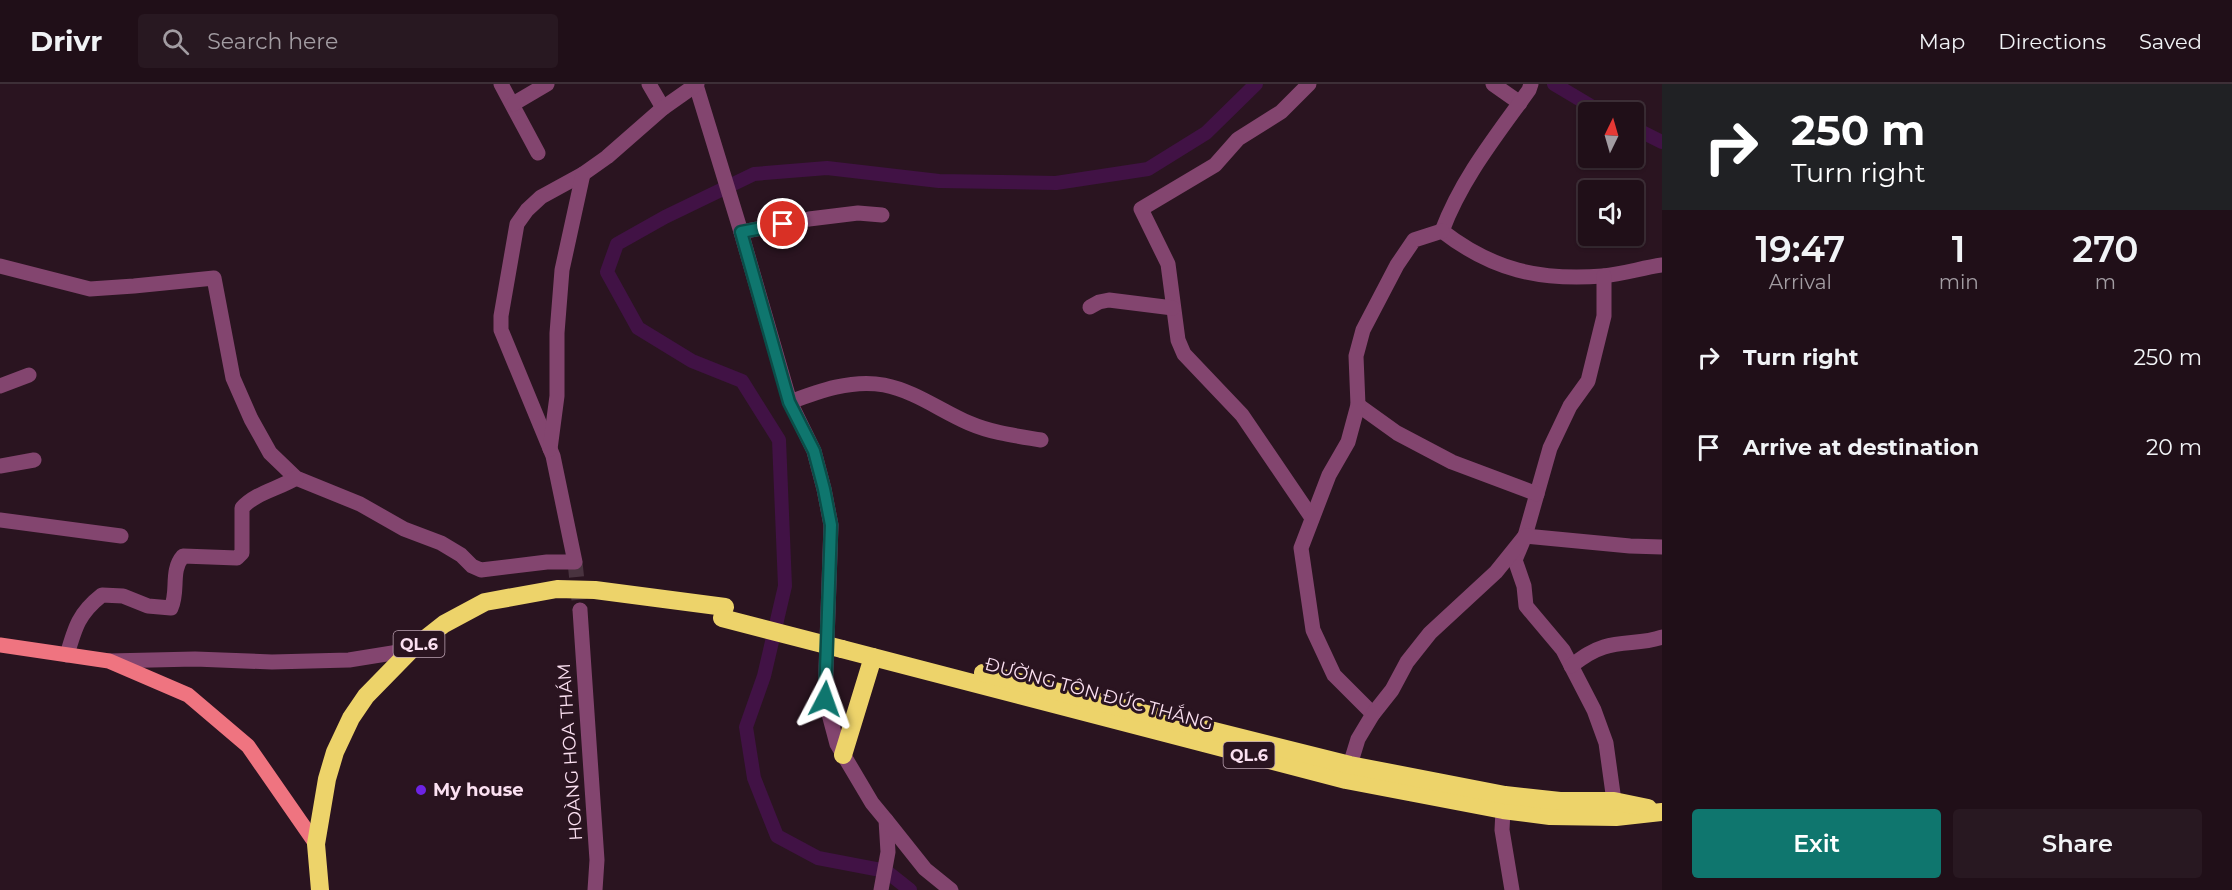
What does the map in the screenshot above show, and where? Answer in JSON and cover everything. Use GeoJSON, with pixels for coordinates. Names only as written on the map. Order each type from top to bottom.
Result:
{"type":"FeatureCollection","features":[{"type":"Feature","properties":{"kind":"highway","name":"ĐƯỜNG TÔN ĐỨC THẮNG"},"geometry":{"type":"LineString","coordinates":[[316,844],[327,779],[335,752],[351,718],[366,696],[411,650],[444,624],[485,602],[557,590],[595,590],[636,595],[724,613],[1350,765],[1505,795],[1560,801],[1614,801],[1662,811]]}},
{"type":"Feature","properties":{"kind":"highway","name":"ĐƯỜNG TÔN ĐỨC THẮNG"},"geometry":{"type":"LineString","coordinates":[[843,643],[873,657],[1346,780],[1503,810],[1550,816],[1616,817],[1662,811]]}},
{"type":"Feature","properties":{"kind":"highway"},"geometry":{"type":"LineString","coordinates":[[843,755],[873,657]]}},
{"type":"Feature","properties":{"kind":"highway","name":"QL.6"},"geometry":{"type":"LineString","coordinates":[[316,844],[320,890]]}},
{"type":"Feature","properties":{"kind":"main road"},"geometry":{"type":"LineString","coordinates":[[0,645],[109,661],[188,695],[248,746],[316,844]]}},
{"type":"Feature","properties":{"kind":"street"},"geometry":{"type":"LineString","coordinates":[[501,84],[538,153]]}},
{"type":"Feature","properties":{"kind":"street"},"geometry":{"type":"LineString","coordinates":[[513,104],[547,84]]}},
{"type":"Feature","properties":{"kind":"street"},"geometry":{"type":"LineString","coordinates":[[650,84],[663,108]]}},
{"type":"Feature","properties":{"kind":"street"},"geometry":{"type":"LineString","coordinates":[[1310,84],[1281,112],[1238,139],[1215,165],[1141,208],[1168,264],[1178,340],[1184,354],[1242,415],[1312,518]]}},
{"type":"Feature","properties":{"kind":"street"},"geometry":{"type":"LineString","coordinates":[[1443,231],[1454,201],[1487,147],[1526,92],[1492,84]]}},
{"type":"Feature","properties":{"kind":"street"},"geometry":{"type":"LineString","coordinates":[[0,267],[90,289],[214,278],[233,378],[251,419],[270,453],[296,478],[360,504],[404,529],[441,543],[481,570],[547,562],[575,562],[550,449],[501,330],[501,316],[517,224],[527,210],[541,197],[583,174],[607,157],[663,108],[696,85],[789,402],[814,451],[824,489],[831,525],[825,699],[837,744],[872,803],[925,869],[951,890]]}},
{"type":"Feature","properties":{"kind":"street"},"geometry":{"type":"LineString","coordinates":[[550,449],[557,396],[557,333],[562,270],[583,174]]}},
{"type":"Feature","properties":{"kind":"street"},"geometry":{"type":"LineString","coordinates":[[809,219],[858,213],[882,215]]}},
{"type":"Feature","properties":{"kind":"street"},"geometry":{"type":"LineString","coordinates":[[741,232],[783,224]]}},
{"type":"Feature","properties":{"kind":"street"},"geometry":{"type":"LineString","coordinates":[[1443,231],[1463,247],[1515,271],[1548,276],[1604,276],[1662,265]]}},
{"type":"Feature","properties":{"kind":"street"},"geometry":{"type":"LineString","coordinates":[[1373,714],[1334,675],[1313,630],[1301,548],[1329,475],[1348,442],[1358,405],[1356,357],[1363,330],[1397,265],[1414,240],[1443,231]]}},
{"type":"Feature","properties":{"kind":"street"},"geometry":{"type":"LineString","coordinates":[[1604,276],[1604,316],[1588,381],[1570,406],[1550,448],[1525,536],[1515,560],[1524,586],[1526,606],[1563,650],[1594,710],[1606,743],[1614,801]]}},
{"type":"Feature","properties":{"kind":"street"},"geometry":{"type":"LineString","coordinates":[[1090,307],[1109,300],[1173,308]]}},
{"type":"Feature","properties":{"kind":"street"},"geometry":{"type":"LineString","coordinates":[[0,386],[29,375]]}},
{"type":"Feature","properties":{"kind":"street"},"geometry":{"type":"LineString","coordinates":[[789,402],[824,389],[857,384],[884,385],[915,395],[971,424],[1003,434],[1041,440]]}},
{"type":"Feature","properties":{"kind":"street"},"geometry":{"type":"LineString","coordinates":[[1358,405],[1397,433],[1452,462],[1537,494]]}},
{"type":"Feature","properties":{"kind":"street"},"geometry":{"type":"LineString","coordinates":[[0,466],[34,460]]}},
{"type":"Feature","properties":{"kind":"street"},"geometry":{"type":"LineString","coordinates":[[67,655],[77,621],[89,605],[102,595],[123,596],[148,606],[171,608],[176,598],[177,563],[183,556],[237,558],[242,553],[242,508],[250,499],[281,487],[296,478]]}},
{"type":"Feature","properties":{"kind":"street"},"geometry":{"type":"LineString","coordinates":[[0,520],[121,536]]}},
{"type":"Feature","properties":{"kind":"street"},"geometry":{"type":"LineString","coordinates":[[1525,536],[1662,547]]}},
{"type":"Feature","properties":{"kind":"street"},"geometry":{"type":"LineString","coordinates":[[1350,765],[1358,739],[1373,714],[1392,690],[1407,662],[1430,633],[1496,572],[1525,536]]}},
{"type":"Feature","properties":{"kind":"street","name":"HOÀNG HOA THÁM"},"geometry":{"type":"LineString","coordinates":[[580,610],[597,860],[595,890]]}},
{"type":"Feature","properties":{"kind":"street"},"geometry":{"type":"LineString","coordinates":[[1571,666],[1588,653],[1607,646],[1662,637]]}},
{"type":"Feature","properties":{"kind":"street"},"geometry":{"type":"LineString","coordinates":[[109,661],[349,660],[411,650]]}},
{"type":"Feature","properties":{"kind":"street"},"geometry":{"type":"LineString","coordinates":[[1503,810],[1502,830],[1512,890]]}},
{"type":"Feature","properties":{"kind":"street"},"geometry":{"type":"LineString","coordinates":[[881,890],[888,852],[886,820]]}},
{"type":"Feature","properties":{"kind":"waterway"},"geometry":{"type":"LineString","coordinates":[[910,890],[886,871],[818,858],[777,836],[754,778],[746,727],[764,676],[785,586],[779,440],[742,381],[692,361],[638,328],[607,272],[617,244],[665,217],[754,174],[827,168],[939,181],[1056,183],[1148,169],[1206,133],[1256,84]]}},
{"type":"Feature","properties":{"kind":"waterway"},"geometry":{"type":"LineString","coordinates":[[1554,84],[1584,102]]}},
{"type":"Feature","properties":{"kind":"waterway"},"geometry":{"type":"LineString","coordinates":[[1644,133],[1662,142]]}},
{"type":"Feature","properties":{"kind":"tunnel"},"geometry":{"type":"LineString","coordinates":[[783,224],[809,219]]}},
{"type":"Feature","properties":{"kind":"tunnel"},"geometry":{"type":"LineString","coordinates":[[575,562],[580,610]]}},
{"type":"Feature","properties":{"kind":"place","name":"My house"},"geometry":{"type":"Point","coordinates":[421,790]}},
{"type":"Feature","properties":{"kind":"route"},"geometry":{"type":"LineString","coordinates":[[783,224],[741,232],[789,402],[814,451],[831,525],[825,699]]}}]}
